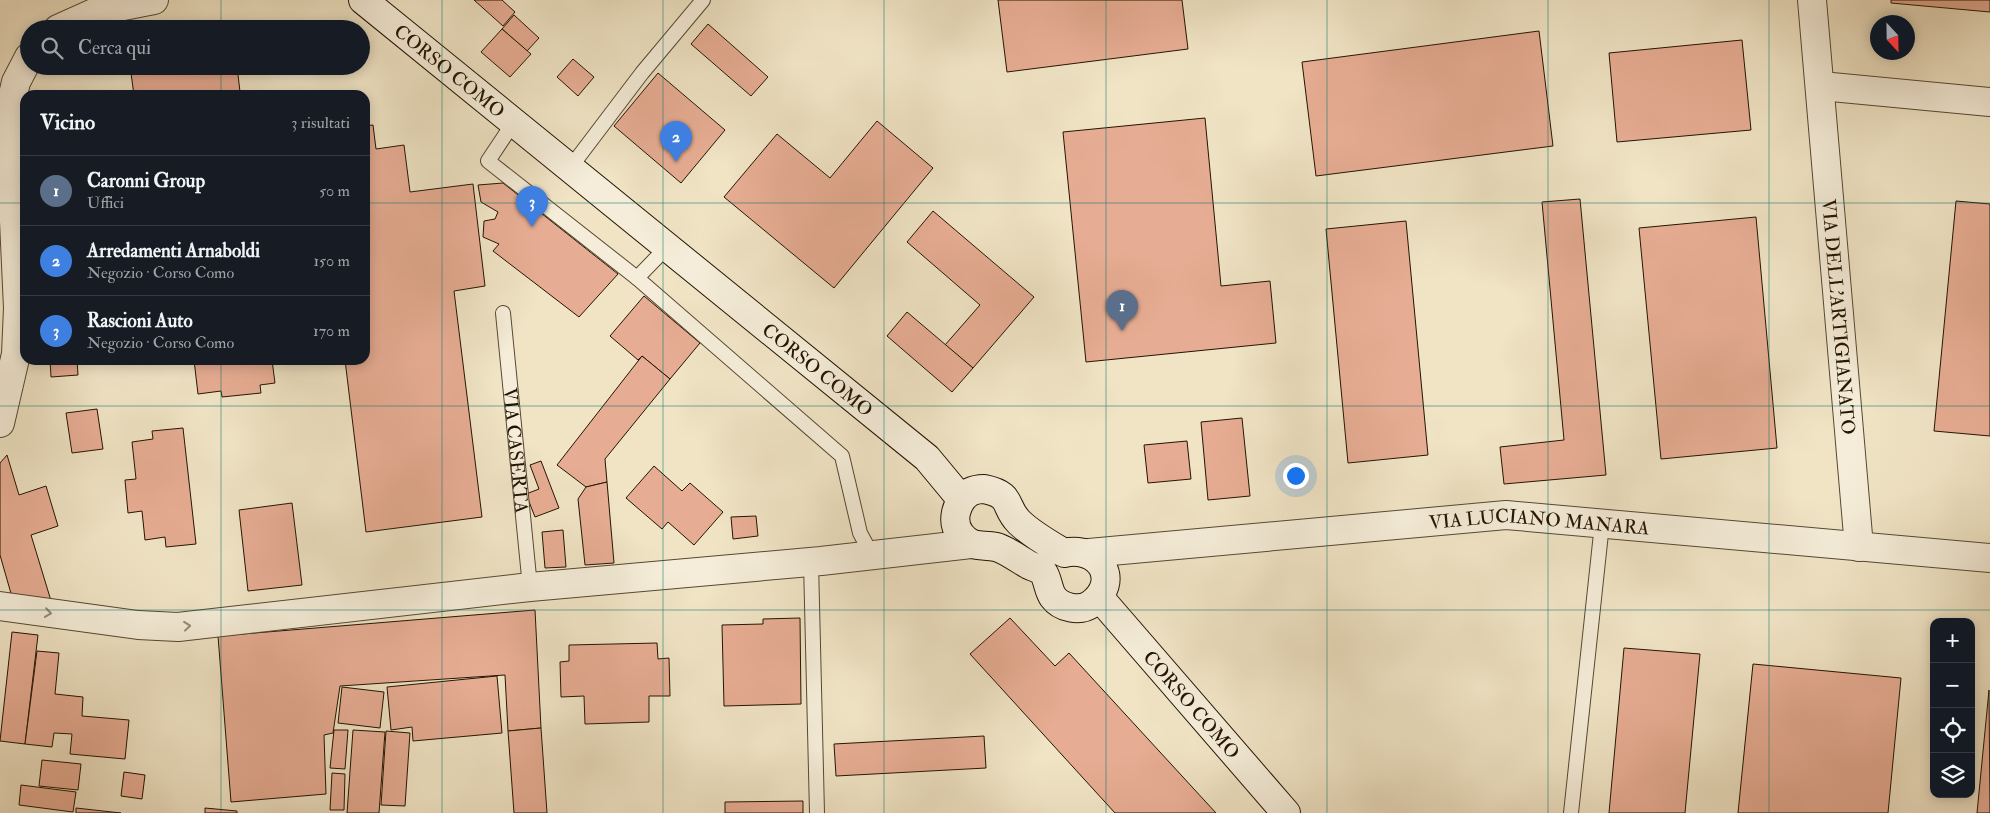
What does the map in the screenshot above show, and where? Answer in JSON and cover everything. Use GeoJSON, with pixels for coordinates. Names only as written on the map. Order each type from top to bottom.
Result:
{"type":"FeatureCollection","features":[{"type":"Feature","properties":{"kind":"street"},"geometry":{"type":"LineString","coordinates":[[78,20],[98,11],[154,0]]}},
{"type":"Feature","properties":{"kind":"street","name":"CORSO COMO"},"geometry":{"type":"LineString","coordinates":[[363,0],[926,458],[962,499]]}},
{"type":"Feature","properties":{"kind":"street","name":"VIA DELL'ARTIGIANATO"},"geometry":{"type":"LineString","coordinates":[[1812,0],[1859,547]]}},
{"type":"Feature","properties":{"kind":"street"},"geometry":{"type":"LineString","coordinates":[[0,424],[16,354],[18,308],[8,112],[20,74]]}},
{"type":"Feature","properties":{"kind":"street"},"geometry":{"type":"LineString","coordinates":[[1820,86],[1990,102]]}},
{"type":"Feature","properties":{"kind":"street","name":"VIA LUCIANO MANARA"},"geometry":{"type":"LineString","coordinates":[[962,499],[972,491],[984,489],[997,491],[1007,500],[1018,521],[1064,553],[1076,550],[1089,553],[1506,515],[1990,558]]}},
{"type":"Feature","properties":{"kind":"street"},"geometry":{"type":"LineString","coordinates":[[962,499],[956,511],[956,524],[960,535],[971,544]]}},
{"type":"Feature","properties":{"kind":"street"},"geometry":{"type":"LineString","coordinates":[[0,606],[138,626],[178,627],[259,620],[327,610],[530,587],[816,562],[971,544],[996,547],[1043,572],[1053,597],[1063,606],[1076,608],[1088,606],[1099,598],[1105,586],[1105,573],[1099,561],[1089,553]]}},
{"type":"Feature","properties":{"kind":"street","name":"CORSO COMO"},"geometry":{"type":"LineString","coordinates":[[1099,598],[1286,813]]}},
{"type":"Feature","properties":{"kind":"lane"},"geometry":{"type":"LineString","coordinates":[[570,168],[642,73],[703,0]]}},
{"type":"Feature","properties":{"kind":"lane","name":"CORSO COMO"},"geometry":{"type":"LineString","coordinates":[[514,122],[488,161],[637,278],[842,456],[860,533],[872,555]]}},
{"type":"Feature","properties":{"kind":"lane"},"geometry":{"type":"LineString","coordinates":[[637,278],[667,247]]}},
{"type":"Feature","properties":{"kind":"lane","name":"VIA CASERTA"},"geometry":{"type":"LineString","coordinates":[[503,313],[530,587]]}},
{"type":"Feature","properties":{"kind":"lane"},"geometry":{"type":"LineString","coordinates":[[1571,813],[1602,524]]}},
{"type":"Feature","properties":{"kind":"lane"},"geometry":{"type":"LineString","coordinates":[[816,562],[817,813]]}},
{"type":"Feature","properties":{"kind":"building"},"geometry":{"type":"Polygon","coordinates":[[[474,0],[502,0],[515,12],[503,26],[474,0]]]}},
{"type":"Feature","properties":{"kind":"building"},"geometry":{"type":"Polygon","coordinates":[[[998,0],[1182,0],[1188,49],[1007,72],[998,0]]]}},
{"type":"Feature","properties":{"kind":"building"},"geometry":{"type":"Polygon","coordinates":[[[1891,0],[1990,0],[1990,12],[1891,3],[1891,0]]]}},
{"type":"Feature","properties":{"kind":"building"},"geometry":{"type":"Polygon","coordinates":[[[514,15],[539,38],[527,51],[502,29],[514,15]]]}},
{"type":"Feature","properties":{"kind":"building"},"geometry":{"type":"Polygon","coordinates":[[[708,24],[768,77],[751,96],[691,44],[708,24]]]}},
{"type":"Feature","properties":{"kind":"building"},"geometry":{"type":"Polygon","coordinates":[[[502,29],[531,54],[510,77],[481,52],[502,29]]]}},
{"type":"Feature","properties":{"kind":"building"},"geometry":{"type":"Polygon","coordinates":[[[1539,31],[1553,146],[1316,176],[1302,62],[1539,31]]]}},
{"type":"Feature","properties":{"kind":"building"},"geometry":{"type":"Polygon","coordinates":[[[1742,40],[1751,130],[1617,142],[1609,53],[1742,40]]]}},
{"type":"Feature","properties":{"kind":"building"},"geometry":{"type":"Polygon","coordinates":[[[573,59],[594,77],[578,96],[557,77],[573,59]]]}},
{"type":"Feature","properties":{"kind":"building"},"geometry":{"type":"Polygon","coordinates":[[[658,73],[725,130],[681,183],[614,126],[658,73]]]}},
{"type":"Feature","properties":{"kind":"building"},"geometry":{"type":"Polygon","coordinates":[[[131,75],[238,75],[240,90],[133,90],[131,75]]]}},
{"type":"Feature","properties":{"kind":"building"},"geometry":{"type":"Polygon","coordinates":[[[1205,118],[1221,286],[1270,281],[1276,343],[1086,362],[1063,132],[1205,118]]]}},
{"type":"Feature","properties":{"kind":"building"},"geometry":{"type":"Polygon","coordinates":[[[877,121],[933,168],[834,288],[724,197],[777,134],[830,178],[877,121]]]}},
{"type":"Feature","properties":{"kind":"building"},"geometry":{"type":"Polygon","coordinates":[[[370,125],[373,125],[376,149],[404,145],[410,192],[473,184],[485,286],[454,291],[482,517],[366,532],[346,365],[370,365],[370,125]]]}},
{"type":"Feature","properties":{"kind":"building"},"geometry":{"type":"Polygon","coordinates":[[[503,183],[618,274],[579,317],[493,251],[499,244],[483,237],[484,221],[495,219],[498,212],[481,202],[478,185],[503,183]]]}},
{"type":"Feature","properties":{"kind":"building"},"geometry":{"type":"Polygon","coordinates":[[[1580,199],[1606,475],[1504,484],[1500,447],[1564,440],[1542,202],[1580,199]]]}},
{"type":"Feature","properties":{"kind":"building"},"geometry":{"type":"Polygon","coordinates":[[[1956,201],[1990,204],[1990,436],[1934,431],[1956,201]]]}},
{"type":"Feature","properties":{"kind":"building"},"geometry":{"type":"Polygon","coordinates":[[[933,211],[1034,297],[973,368],[945,345],[980,305],[907,242],[933,211]]]}},
{"type":"Feature","properties":{"kind":"building"},"geometry":{"type":"Polygon","coordinates":[[[1756,217],[1777,448],[1661,459],[1639,228],[1756,217]]]}},
{"type":"Feature","properties":{"kind":"building"},"geometry":{"type":"Polygon","coordinates":[[[1406,221],[1428,455],[1348,463],[1326,229],[1406,221]]]}},
{"type":"Feature","properties":{"kind":"building"},"geometry":{"type":"Polygon","coordinates":[[[644,296],[700,343],[670,379],[642,356],[638,360],[610,336],[644,296]]]}},
{"type":"Feature","properties":{"kind":"building"},"geometry":{"type":"Polygon","coordinates":[[[907,312],[973,368],[952,392],[887,336],[907,312]]]}},
{"type":"Feature","properties":{"kind":"building"},"geometry":{"type":"Polygon","coordinates":[[[642,356],[670,379],[605,459],[607,482],[586,487],[557,465],[642,356]]]}},
{"type":"Feature","properties":{"kind":"building"},"geometry":{"type":"Polygon","coordinates":[[[50,365],[77,365],[78,375],[51,377],[50,365]]]}},
{"type":"Feature","properties":{"kind":"building"},"geometry":{"type":"Polygon","coordinates":[[[195,365],[273,365],[275,383],[260,385],[261,393],[222,397],[221,391],[198,394],[195,365]]]}},
{"type":"Feature","properties":{"kind":"building"},"geometry":{"type":"Polygon","coordinates":[[[97,409],[103,449],[72,453],[66,413],[97,409]]]}},
{"type":"Feature","properties":{"kind":"building"},"geometry":{"type":"Polygon","coordinates":[[[1242,418],[1250,496],[1208,500],[1201,422],[1242,418]]]}},
{"type":"Feature","properties":{"kind":"building"},"geometry":{"type":"Polygon","coordinates":[[[183,428],[196,544],[166,547],[165,537],[145,540],[142,511],[128,513],[125,480],[136,479],[132,442],[153,439],[152,431],[183,428]]]}},
{"type":"Feature","properties":{"kind":"building"},"geometry":{"type":"Polygon","coordinates":[[[1187,441],[1191,479],[1148,483],[1144,445],[1187,441]]]}},
{"type":"Feature","properties":{"kind":"building"},"geometry":{"type":"Polygon","coordinates":[[[7,455],[19,495],[46,486],[58,526],[31,535],[52,604],[12,597],[0,555],[0,463],[7,455]]]}},
{"type":"Feature","properties":{"kind":"building"},"geometry":{"type":"Polygon","coordinates":[[[541,461],[559,508],[535,517],[526,494],[539,489],[530,465],[541,461]]]}},
{"type":"Feature","properties":{"kind":"building"},"geometry":{"type":"Polygon","coordinates":[[[654,466],[682,491],[690,483],[723,512],[694,545],[668,522],[662,529],[626,498],[654,466]]]}},
{"type":"Feature","properties":{"kind":"building"},"geometry":{"type":"Polygon","coordinates":[[[607,482],[614,563],[585,565],[578,499],[586,487],[607,482]]]}},
{"type":"Feature","properties":{"kind":"building"},"geometry":{"type":"Polygon","coordinates":[[[292,503],[302,585],[248,591],[239,510],[292,503]]]}},
{"type":"Feature","properties":{"kind":"building"},"geometry":{"type":"Polygon","coordinates":[[[756,516],[758,536],[733,539],[731,517],[756,516]]]}},
{"type":"Feature","properties":{"kind":"building"},"geometry":{"type":"Polygon","coordinates":[[[563,530],[566,567],[545,568],[542,532],[563,530]]]}},
{"type":"Feature","properties":{"kind":"building"},"geometry":{"type":"Polygon","coordinates":[[[535,610],[541,728],[508,731],[505,675],[340,686],[333,733],[324,735],[326,794],[231,802],[218,636],[535,610]]]}},
{"type":"Feature","properties":{"kind":"building"},"geometry":{"type":"Polygon","coordinates":[[[800,618],[801,704],[724,706],[722,625],[763,624],[763,619],[800,618]]]}},
{"type":"Feature","properties":{"kind":"building"},"geometry":{"type":"Polygon","coordinates":[[[1010,618],[1055,666],[1069,653],[1216,813],[1115,813],[970,654],[1010,618]]]}},
{"type":"Feature","properties":{"kind":"building"},"geometry":{"type":"Polygon","coordinates":[[[12,632],[38,635],[25,744],[0,741],[12,632]]]}},
{"type":"Feature","properties":{"kind":"building"},"geometry":{"type":"Polygon","coordinates":[[[657,643],[658,659],[669,658],[670,696],[649,696],[649,722],[585,724],[584,696],[561,697],[560,662],[569,661],[569,645],[657,643]]]}},
{"type":"Feature","properties":{"kind":"building"},"geometry":{"type":"Polygon","coordinates":[[[1624,648],[1700,654],[1685,813],[1609,813],[1624,648]]]}},
{"type":"Feature","properties":{"kind":"building"},"geometry":{"type":"Polygon","coordinates":[[[37,651],[59,653],[55,694],[83,697],[82,716],[129,720],[125,759],[70,754],[72,734],[54,733],[52,747],[25,744],[37,651]]]}},
{"type":"Feature","properties":{"kind":"building"},"geometry":{"type":"Polygon","coordinates":[[[1753,664],[1901,678],[1888,813],[1738,813],[1753,664]]]}},
{"type":"Feature","properties":{"kind":"building"},"geometry":{"type":"Polygon","coordinates":[[[497,676],[502,733],[413,741],[412,727],[391,730],[387,687],[497,676]]]}},
{"type":"Feature","properties":{"kind":"building"},"geometry":{"type":"Polygon","coordinates":[[[342,687],[384,692],[380,728],[338,723],[342,687]]]}},
{"type":"Feature","properties":{"kind":"building"},"geometry":{"type":"Polygon","coordinates":[[[1989,690],[1990,813],[1977,813],[1989,690]]]}},
{"type":"Feature","properties":{"kind":"building"},"geometry":{"type":"Polygon","coordinates":[[[541,728],[547,813],[514,813],[508,731],[541,728]]]}},
{"type":"Feature","properties":{"kind":"building"},"geometry":{"type":"Polygon","coordinates":[[[334,730],[348,730],[345,769],[330,768],[334,730]]]}},
{"type":"Feature","properties":{"kind":"building"},"geometry":{"type":"Polygon","coordinates":[[[353,730],[385,732],[379,813],[347,813],[353,730]]]}},
{"type":"Feature","properties":{"kind":"building"},"geometry":{"type":"Polygon","coordinates":[[[386,731],[410,733],[405,806],[381,805],[386,731]]]}},
{"type":"Feature","properties":{"kind":"building"},"geometry":{"type":"Polygon","coordinates":[[[984,736],[986,768],[836,776],[834,744],[984,736]]]}},
{"type":"Feature","properties":{"kind":"building"},"geometry":{"type":"Polygon","coordinates":[[[42,760],[81,764],[78,790],[39,786],[42,760]]]}},
{"type":"Feature","properties":{"kind":"building"},"geometry":{"type":"Polygon","coordinates":[[[124,772],[145,775],[142,799],[121,796],[124,772]]]}},
{"type":"Feature","properties":{"kind":"building"},"geometry":{"type":"Polygon","coordinates":[[[332,773],[345,774],[344,810],[330,810],[332,773]]]}},
{"type":"Feature","properties":{"kind":"building"},"geometry":{"type":"Polygon","coordinates":[[[21,785],[76,792],[73,812],[19,805],[21,785]]]}},
{"type":"Feature","properties":{"kind":"building"},"geometry":{"type":"Polygon","coordinates":[[[803,801],[803,813],[725,813],[725,802],[803,801]]]}},
{"type":"Feature","properties":{"kind":"building"},"geometry":{"type":"Polygon","coordinates":[[[76,808],[121,813],[76,813],[76,808]]]}},
{"type":"Feature","properties":{"kind":"building"},"geometry":{"type":"Polygon","coordinates":[[[205,808],[237,811],[237,813],[205,813],[205,808]]]}},
{"type":"Feature","properties":{"kind":"place","name":"Arredamenti Arnaboldi"},"geometry":{"type":"Point","coordinates":[676,162]}},
{"type":"Feature","properties":{"kind":"place","name":"Rascioni Auto"},"geometry":{"type":"Point","coordinates":[532,227]}},
{"type":"Feature","properties":{"kind":"place","name":"Caronni Group"},"geometry":{"type":"Point","coordinates":[1122,331]}}]}
